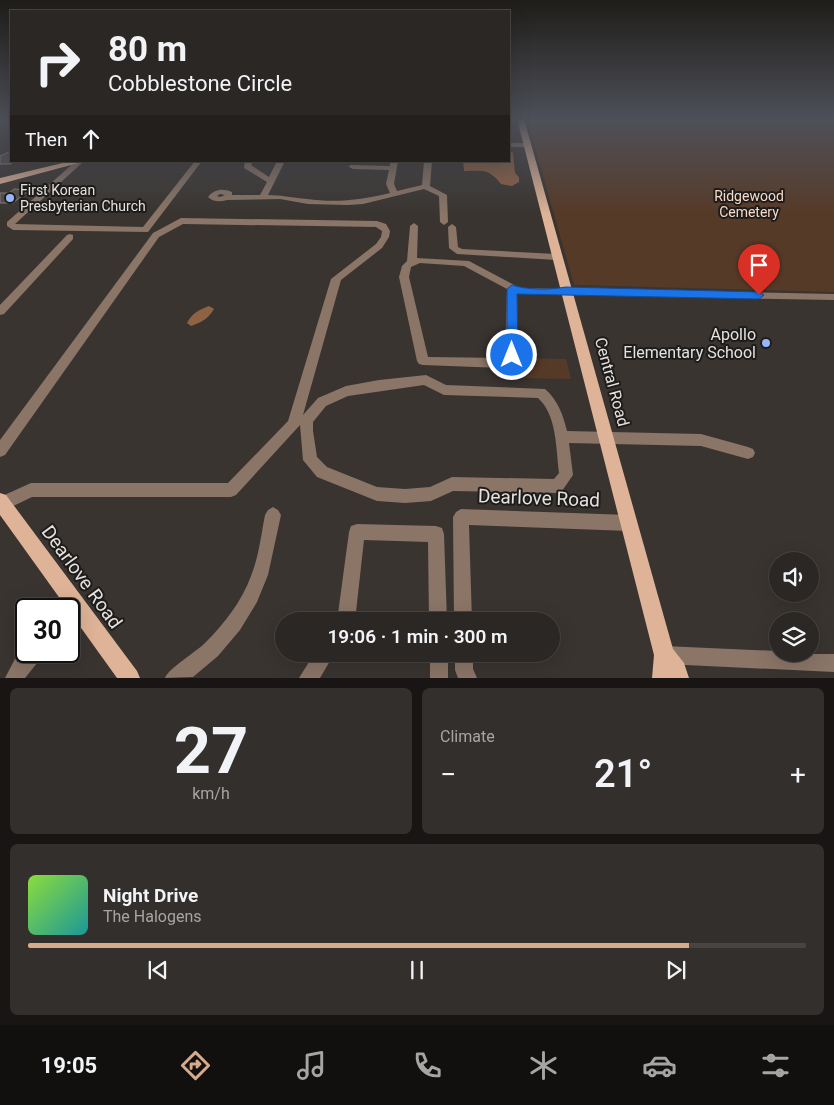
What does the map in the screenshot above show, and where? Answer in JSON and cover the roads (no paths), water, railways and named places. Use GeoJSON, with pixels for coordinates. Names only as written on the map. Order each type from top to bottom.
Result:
{"type":"FeatureCollection","features":[{"type":"Feature","properties":{"kind":"main road","name":"Central Road"},"geometry":{"type":"LineString","coordinates":[[528,151],[664,655],[662,678]]}},
{"type":"Feature","properties":{"kind":"main road"},"geometry":{"type":"LineString","coordinates":[[0,176],[58,162]]}},
{"type":"Feature","properties":{"kind":"main road"},"geometry":{"type":"LineString","coordinates":[[0,181],[80,162]]}},
{"type":"Feature","properties":{"kind":"main road","name":"Dearlove Road"},"geometry":{"type":"LineString","coordinates":[[1,503],[63,598]]}},
{"type":"Feature","properties":{"kind":"main road","name":"Dearlove Road"},"geometry":{"type":"LineString","coordinates":[[80,622],[130,678]]}},
{"type":"Feature","properties":{"kind":"main road","name":"Central Road"},"geometry":{"type":"LineString","coordinates":[[664,655],[677,670],[679,678]]}},
{"type":"Feature","properties":{"kind":"street"},"geometry":{"type":"LineString","coordinates":[[80,162],[10,224],[13,227],[145,230],[198,162]]}},
{"type":"Feature","properties":{"kind":"street"},"geometry":{"type":"LineString","coordinates":[[249,162],[247,166],[271,181]]}},
{"type":"Feature","properties":{"kind":"street"},"geometry":{"type":"LineString","coordinates":[[263,197],[280,162]]}},
{"type":"Feature","properties":{"kind":"street"},"geometry":{"type":"LineString","coordinates":[[426,187],[428,162]]}},
{"type":"Feature","properties":{"kind":"street"},"geometry":{"type":"LineString","coordinates":[[353,167],[394,165],[390,184],[394,194]]}},
{"type":"Feature","properties":{"kind":"street"},"geometry":{"type":"LineString","coordinates":[[227,198],[280,197],[308,202],[348,203],[363,202],[426,187],[443,195],[454,248],[460,252],[556,257]]}},
{"type":"Feature","properties":{"kind":"street"},"geometry":{"type":"LineString","coordinates":[[0,451],[156,235],[181,221],[377,224],[383,226],[386,231],[385,237],[379,246],[336,279],[294,424],[231,490],[30,490],[1,503]]}},
{"type":"Feature","properties":{"kind":"street"},"geometry":{"type":"LineString","coordinates":[[414,226],[414,261]]}},
{"type":"Feature","properties":{"kind":"street"},"geometry":{"type":"LineString","coordinates":[[0,311],[70,237]]}},
{"type":"Feature","properties":{"kind":"street"},"geometry":{"type":"LineString","coordinates":[[512,289],[512,355],[510,361],[502,364],[423,361],[404,277],[407,266],[414,261],[466,263],[518,291],[556,292],[566,290],[834,297]]}},
{"type":"Feature","properties":{"kind":"street"},"geometry":{"type":"LineString","coordinates":[[426,380],[444,390],[541,393],[548,397],[552,404],[561,437],[566,474],[557,486],[452,484],[431,494],[405,496],[377,494],[322,472],[310,460],[306,431],[307,420],[322,402],[346,391],[426,380]]}},
{"type":"Feature","properties":{"kind":"street"},"geometry":{"type":"LineString","coordinates":[[561,437],[701,440],[748,452]]}},
{"type":"Feature","properties":{"kind":"street"},"geometry":{"type":"LineString","coordinates":[[174,678],[182,674],[203,656],[226,633],[248,602],[258,582],[273,515]]}},
{"type":"Feature","properties":{"kind":"street","name":"Dearlove Road"},"geometry":{"type":"LineString","coordinates":[[463,612],[462,517],[629,523]]}},
{"type":"Feature","properties":{"kind":"street"},"geometry":{"type":"LineString","coordinates":[[347,612],[357,532],[436,534],[438,612]]}},
{"type":"Feature","properties":{"kind":"street"},"geometry":{"type":"LineString","coordinates":[[664,655],[834,663]]}},
{"type":"Feature","properties":{"kind":"street"},"geometry":{"type":"LineString","coordinates":[[308,678],[319,662]]}},
{"type":"Feature","properties":{"kind":"street"},"geometry":{"type":"LineString","coordinates":[[439,662],[439,678]]}},
{"type":"Feature","properties":{"kind":"street"},"geometry":{"type":"LineString","coordinates":[[464,662],[464,670],[468,678]]}},
{"type":"Feature","properties":{"kind":"street"},"geometry":{"type":"LineString","coordinates":[[14,678],[24,663]]}},
{"type":"Feature","properties":{"kind":"place","name":"First Korean Presbyterian Church"},"geometry":{"type":"Point","coordinates":[10,198]}},
{"type":"Feature","properties":{"kind":"place","name":"Apollo Elementary School"},"geometry":{"type":"Point","coordinates":[766,343]}},
{"type":"Feature","properties":{"kind":"park label","name":"Ridgewood Cemetery"},"geometry":{"type":"Point","coordinates":[749,204]}}]}
